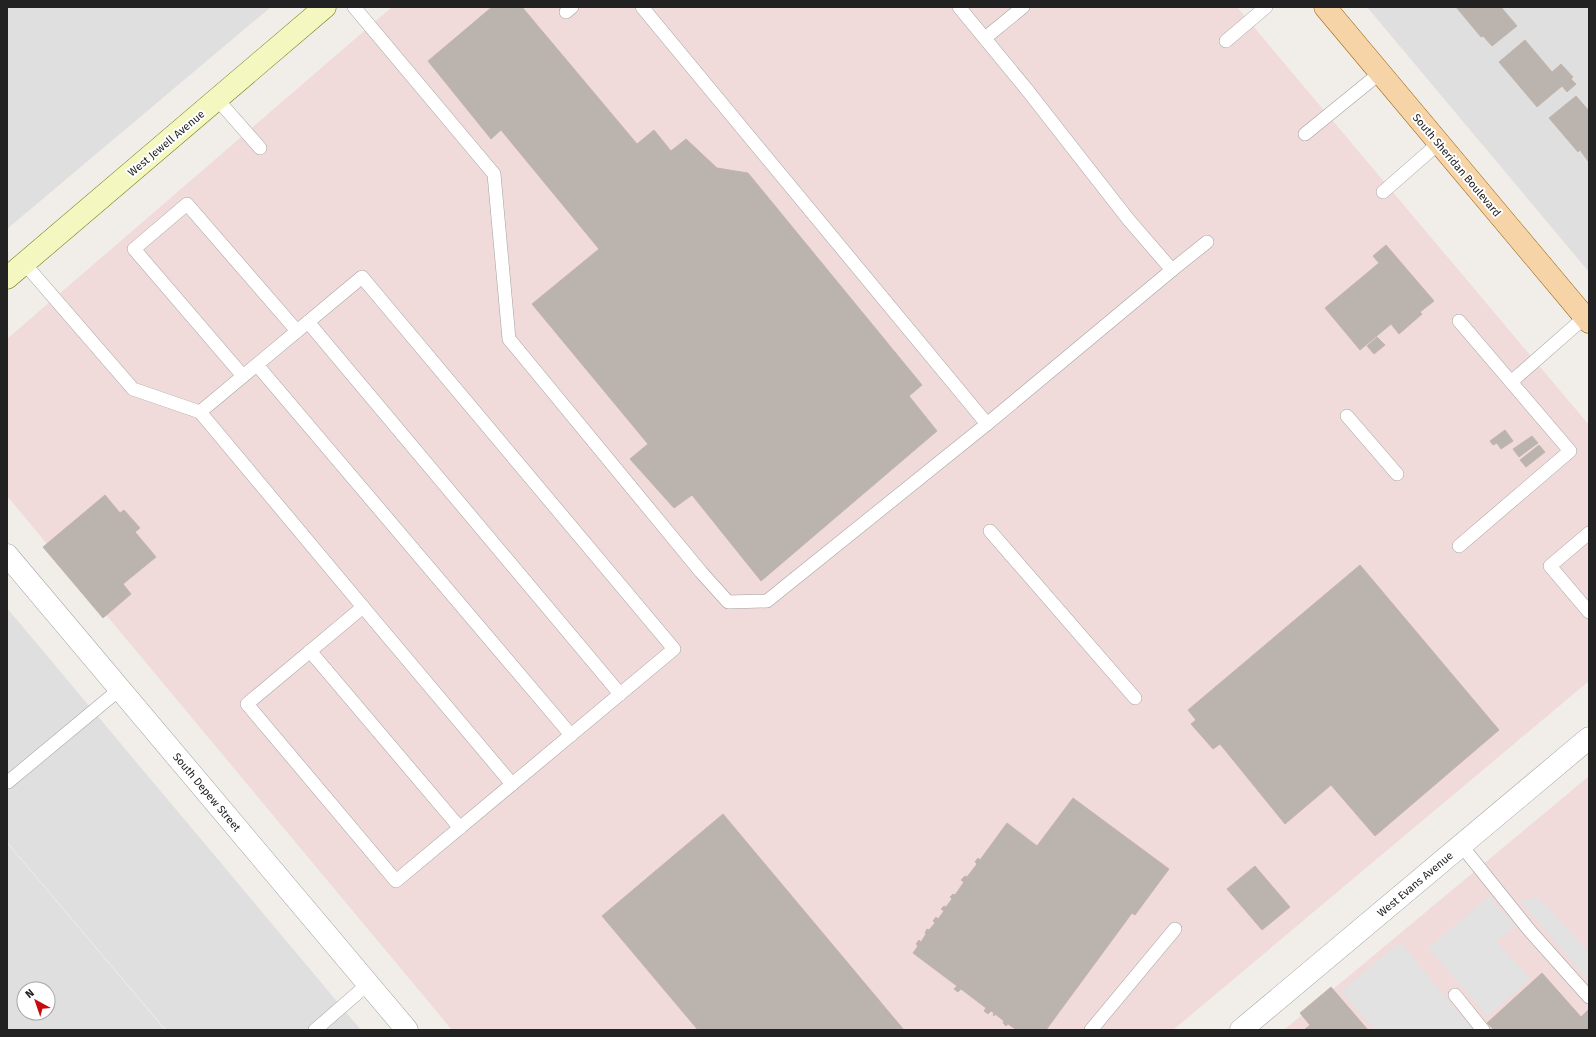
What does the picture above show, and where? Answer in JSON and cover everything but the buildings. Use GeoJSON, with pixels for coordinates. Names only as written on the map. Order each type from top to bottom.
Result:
{"type":"FeatureCollection","features":[{"type":"Feature","properties":{"kind":"main road","name":"West Jewell Avenue"},"geometry":{"type":"LineString","coordinates":[[7,278],[325,7]]}},
{"type":"Feature","properties":{"kind":"main road","name":"South Sheridan Boulevard"},"geometry":{"type":"LineString","coordinates":[[1325,7],[1587,320]]}},
{"type":"Feature","properties":{"kind":"street","name":"South Depew Street"},"geometry":{"type":"LineString","coordinates":[[7,555],[407,1030]]}},
{"type":"Feature","properties":{"kind":"street","name":"West Evans Avenue"},"geometry":{"type":"LineString","coordinates":[[1240,1030],[1589,738]]}},
{"type":"Feature","properties":{"kind":"lane"},"geometry":{"type":"LineString","coordinates":[[354,7],[494,174],[509,338],[696,566],[728,602],[767,601],[987,424],[1207,242]]}},
{"type":"Feature","properties":{"kind":"lane"},"geometry":{"type":"LineString","coordinates":[[642,7],[987,424]]}},
{"type":"Feature","properties":{"kind":"lane"},"geometry":{"type":"LineString","coordinates":[[959,7],[1028,91],[1128,219],[1172,270]]}},
{"type":"Feature","properties":{"kind":"lane"},"geometry":{"type":"LineString","coordinates":[[985,38],[1023,7]]}},
{"type":"Feature","properties":{"kind":"lane"},"geometry":{"type":"LineString","coordinates":[[1226,41],[1266,7]]}},
{"type":"Feature","properties":{"kind":"lane"},"geometry":{"type":"LineString","coordinates":[[1305,134],[1380,73]]}},
{"type":"Feature","properties":{"kind":"lane"},"geometry":{"type":"LineString","coordinates":[[217,99],[260,148]]}},
{"type":"Feature","properties":{"kind":"lane"},"geometry":{"type":"LineString","coordinates":[[1383,192],[1439,143]]}},
{"type":"Feature","properties":{"kind":"lane"},"geometry":{"type":"LineString","coordinates":[[243,376],[134,249],[175,214],[187,204],[297,331]]}},
{"type":"Feature","properties":{"kind":"lane"},"geometry":{"type":"LineString","coordinates":[[24,263],[133,389],[200,412],[512,784]]}},
{"type":"Feature","properties":{"kind":"lane"},"geometry":{"type":"LineString","coordinates":[[200,412],[362,277],[674,649],[396,881],[248,704],[363,606]]}},
{"type":"Feature","properties":{"kind":"lane"},"geometry":{"type":"LineString","coordinates":[[1511,382],[1587,320]]}},
{"type":"Feature","properties":{"kind":"lane"},"geometry":{"type":"LineString","coordinates":[[1458,546],[1570,451],[1459,321]]}},
{"type":"Feature","properties":{"kind":"lane"},"geometry":{"type":"LineString","coordinates":[[308,322],[620,694]]}},
{"type":"Feature","properties":{"kind":"lane"},"geometry":{"type":"LineString","coordinates":[[257,365],[571,735]]}},
{"type":"Feature","properties":{"kind":"lane"},"geometry":{"type":"LineString","coordinates":[[1347,416],[1397,474]]}},
{"type":"Feature","properties":{"kind":"lane"},"geometry":{"type":"LineString","coordinates":[[990,531],[1135,698]]}},
{"type":"Feature","properties":{"kind":"lane"},"geometry":{"type":"LineString","coordinates":[[1589,533],[1550,566],[1589,612]]}},
{"type":"Feature","properties":{"kind":"lane"},"geometry":{"type":"LineString","coordinates":[[310,651],[460,828]]}},
{"type":"Feature","properties":{"kind":"lane"},"geometry":{"type":"LineString","coordinates":[[8,782],[120,689]]}},
{"type":"Feature","properties":{"kind":"lane"},"geometry":{"type":"LineString","coordinates":[[1461,845],[1530,931],[1589,997]]}},
{"type":"Feature","properties":{"kind":"lane"},"geometry":{"type":"LineString","coordinates":[[1091,1030],[1176,930]]}},
{"type":"Feature","properties":{"kind":"lane"},"geometry":{"type":"LineString","coordinates":[[315,1030],[368,984]]}},
{"type":"Feature","properties":{"kind":"lane"},"geometry":{"type":"LineString","coordinates":[[1454,995],[1484,1030]]}},
{"type":"Feature","properties":{"kind":"shaded area"},"geometry":{"type":"Polygon","coordinates":[[[7,7],[271,7],[7,229],[7,7]]]}},
{"type":"Feature","properties":{"kind":"shaded area"},"geometry":{"type":"Polygon","coordinates":[[[392,7],[1237,7],[1589,425],[1589,681],[1173,1030],[452,1030],[7,496],[7,339],[392,7]]]}},
{"type":"Feature","properties":{"kind":"shaded area"},"geometry":{"type":"Polygon","coordinates":[[[1367,7],[1589,7],[1589,272],[1367,7]]]}},
{"type":"Feature","properties":{"kind":"shaded area"},"geometry":{"type":"Polygon","coordinates":[[[7,608],[361,1030],[166,1030],[7,842],[7,608]]]}},
{"type":"Feature","properties":{"kind":"shaded area"},"geometry":{"type":"Polygon","coordinates":[[[1589,776],[1589,1030],[1284,1030],[1589,776]]]}},
{"type":"Feature","properties":{"kind":"shaded area"},"geometry":{"type":"Polygon","coordinates":[[[7,843],[165,1030],[7,1030],[7,843]]]}},
{"type":"Feature","properties":{"kind":"shaded area"},"geometry":{"type":"Polygon","coordinates":[[[1489,896],[1515,926],[1497,942],[1530,979],[1487,1016],[1428,948],[1489,896]]]}},
{"type":"Feature","properties":{"kind":"shaded area"},"geometry":{"type":"Polygon","coordinates":[[[1539,897],[1589,953],[1589,981],[1520,901],[1539,897]]]}},
{"type":"Feature","properties":{"kind":"shaded area"},"geometry":{"type":"Polygon","coordinates":[[[1400,942],[1473,1030],[1374,1030],[1341,991],[1400,942]]]}}]}
